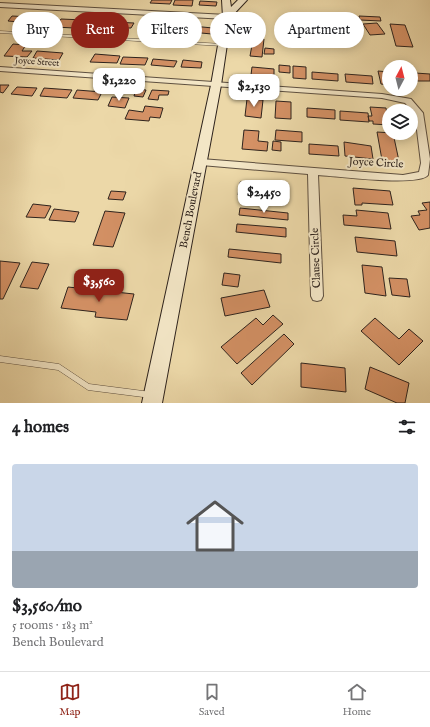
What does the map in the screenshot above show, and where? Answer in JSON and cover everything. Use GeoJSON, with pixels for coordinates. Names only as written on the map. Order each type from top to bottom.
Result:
{"type":"FeatureCollection","features":[{"type":"Feature","properties":{"kind":"main road","name":"Bench Boulevard"},"geometry":{"type":"LineString","coordinates":[[226,0],[227,12]]}},
{"type":"Feature","properties":{"kind":"main road"},"geometry":{"type":"LineString","coordinates":[[231,12],[243,0]]}},
{"type":"Feature","properties":{"kind":"main road","name":"Bench Boulevard"},"geometry":{"type":"LineString","coordinates":[[153,399],[222,48]]}},
{"type":"Feature","properties":{"kind":"street"},"geometry":{"type":"LineString","coordinates":[[0,5],[210,16]]}},
{"type":"Feature","properties":{"kind":"street","name":"Joyce Street"},"geometry":{"type":"LineString","coordinates":[[0,69],[216,85]]}},
{"type":"Feature","properties":{"kind":"street","name":"Joyce Circle"},"geometry":{"type":"LineString","coordinates":[[201,162],[403,178],[423,175],[426,163],[419,113],[408,101],[382,96],[216,85]]}},
{"type":"Feature","properties":{"kind":"street","name":"Clause Circle"},"geometry":{"type":"LineString","coordinates":[[313,171],[317,296]]}},
{"type":"Feature","properties":{"kind":"lane"},"geometry":{"type":"LineString","coordinates":[[0,32],[210,44]]}},
{"type":"Feature","properties":{"kind":"lane"},"geometry":{"type":"LineString","coordinates":[[0,360],[59,367],[88,387],[153,399]]}},
{"type":"Feature","properties":{"kind":"building"},"geometry":{"type":"Polygon","coordinates":[[[152,0],[172,0],[170,4],[150,3],[152,0]]]}},
{"type":"Feature","properties":{"kind":"building"},"geometry":{"type":"Polygon","coordinates":[[[175,0],[193,0],[192,6],[173,5],[175,0]]]}},
{"type":"Feature","properties":{"kind":"building"},"geometry":{"type":"Polygon","coordinates":[[[200,1],[217,2],[216,6],[199,5],[200,1]]]}},
{"type":"Feature","properties":{"kind":"building"},"geometry":{"type":"Polygon","coordinates":[[[12,16],[12,21],[8,21],[12,16]]]}},
{"type":"Feature","properties":{"kind":"building"},"geometry":{"type":"Polygon","coordinates":[[[364,16],[380,17],[381,21],[364,20],[364,16]]]}},
{"type":"Feature","properties":{"kind":"building"},"geometry":{"type":"Polygon","coordinates":[[[63,19],[71,19],[71,28],[63,27],[63,19]]]}},
{"type":"Feature","properties":{"kind":"building"},"geometry":{"type":"Polygon","coordinates":[[[129,23],[134,23],[131,28],[129,28],[129,23]]]}},
{"type":"Feature","properties":{"kind":"building"},"geometry":{"type":"Polygon","coordinates":[[[377,23],[385,34],[370,35],[364,24],[377,23]]]}},
{"type":"Feature","properties":{"kind":"building"},"geometry":{"type":"Polygon","coordinates":[[[390,24],[405,25],[413,47],[396,46],[390,24]]]}},
{"type":"Feature","properties":{"kind":"building"},"geometry":{"type":"Polygon","coordinates":[[[202,27],[210,28],[210,34],[202,33],[202,27]]]}},
{"type":"Feature","properties":{"kind":"building"},"geometry":{"type":"Polygon","coordinates":[[[12,45],[12,48],[24,48],[22,51],[32,51],[27,57],[4,56],[12,45]]]}},
{"type":"Feature","properties":{"kind":"building"},"geometry":{"type":"Polygon","coordinates":[[[251,48],[263,48],[262,57],[250,56],[251,48]]]}},
{"type":"Feature","properties":{"kind":"building"},"geometry":{"type":"Polygon","coordinates":[[[265,48],[274,49],[274,54],[264,54],[265,48]]]}},
{"type":"Feature","properties":{"kind":"building"},"geometry":{"type":"Polygon","coordinates":[[[37,51],[63,53],[59,60],[33,58],[37,51]]]}},
{"type":"Feature","properties":{"kind":"building"},"geometry":{"type":"Polygon","coordinates":[[[95,54],[120,56],[117,63],[90,62],[95,54]]]}},
{"type":"Feature","properties":{"kind":"building"},"geometry":{"type":"Polygon","coordinates":[[[123,57],[148,58],[145,65],[120,64],[123,57]]]}},
{"type":"Feature","properties":{"kind":"building"},"geometry":{"type":"Polygon","coordinates":[[[153,59],[177,61],[174,67],[151,65],[153,59]]]}},
{"type":"Feature","properties":{"kind":"building"},"geometry":{"type":"Polygon","coordinates":[[[183,60],[202,62],[201,68],[181,67],[183,60]]]}},
{"type":"Feature","properties":{"kind":"building"},"geometry":{"type":"Polygon","coordinates":[[[279,65],[290,66],[290,73],[279,72],[279,65]]]}},
{"type":"Feature","properties":{"kind":"building"},"geometry":{"type":"Polygon","coordinates":[[[293,66],[306,67],[306,79],[293,78],[293,66]]]}},
{"type":"Feature","properties":{"kind":"building"},"geometry":{"type":"Polygon","coordinates":[[[252,67],[274,69],[274,76],[251,75],[252,67]]]}},
{"type":"Feature","properties":{"kind":"building"},"geometry":{"type":"Polygon","coordinates":[[[378,71],[382,71],[381,84],[378,71]]]}},
{"type":"Feature","properties":{"kind":"building"},"geometry":{"type":"Polygon","coordinates":[[[312,72],[338,74],[338,81],[312,79],[312,72]]]}},
{"type":"Feature","properties":{"kind":"building"},"geometry":{"type":"Polygon","coordinates":[[[418,73],[430,74],[430,81],[418,81],[418,73]]]}},
{"type":"Feature","properties":{"kind":"building"},"geometry":{"type":"Polygon","coordinates":[[[345,74],[372,76],[373,84],[346,82],[345,74]]]}},
{"type":"Feature","properties":{"kind":"building"},"geometry":{"type":"Polygon","coordinates":[[[0,85],[9,85],[3,93],[0,92],[0,85]]]}},
{"type":"Feature","properties":{"kind":"building"},"geometry":{"type":"Polygon","coordinates":[[[17,87],[37,88],[32,96],[11,94],[17,87]]]}},
{"type":"Feature","properties":{"kind":"building"},"geometry":{"type":"Polygon","coordinates":[[[44,88],[72,90],[67,98],[40,96],[44,88]]]}},
{"type":"Feature","properties":{"kind":"building"},"geometry":{"type":"Polygon","coordinates":[[[136,89],[146,90],[143,97],[134,96],[136,89]]]}},
{"type":"Feature","properties":{"kind":"building"},"geometry":{"type":"Polygon","coordinates":[[[77,90],[102,92],[98,100],[73,98],[77,90]]]}},
{"type":"Feature","properties":{"kind":"building"},"geometry":{"type":"Polygon","coordinates":[[[152,90],[169,91],[168,95],[159,95],[158,100],[148,99],[152,90]]]}},
{"type":"Feature","properties":{"kind":"building"},"geometry":{"type":"Polygon","coordinates":[[[112,97],[129,98],[125,108],[108,106],[112,97]]]}},
{"type":"Feature","properties":{"kind":"building"},"geometry":{"type":"Polygon","coordinates":[[[247,99],[263,100],[261,118],[245,116],[247,99]]]}},
{"type":"Feature","properties":{"kind":"building"},"geometry":{"type":"Polygon","coordinates":[[[276,101],[291,102],[291,119],[275,118],[276,101]]]}},
{"type":"Feature","properties":{"kind":"building"},"geometry":{"type":"Polygon","coordinates":[[[145,106],[163,108],[160,118],[150,117],[149,121],[125,119],[129,110],[143,112],[145,106]]]}},
{"type":"Feature","properties":{"kind":"building"},"geometry":{"type":"Polygon","coordinates":[[[370,107],[382,108],[382,125],[373,124],[373,121],[369,121],[368,116],[372,116],[370,107]]]}},
{"type":"Feature","properties":{"kind":"building"},"geometry":{"type":"Polygon","coordinates":[[[307,108],[335,110],[335,119],[307,117],[307,108]]]}},
{"type":"Feature","properties":{"kind":"building"},"geometry":{"type":"Polygon","coordinates":[[[340,111],[368,113],[369,122],[340,120],[340,111]]]}},
{"type":"Feature","properties":{"kind":"building"},"geometry":{"type":"Polygon","coordinates":[[[244,130],[259,131],[258,141],[268,142],[267,151],[242,149],[244,130]]]}},
{"type":"Feature","properties":{"kind":"building"},"geometry":{"type":"Polygon","coordinates":[[[276,130],[302,132],[302,142],[275,140],[276,130]]]}},
{"type":"Feature","properties":{"kind":"building"},"geometry":{"type":"Polygon","coordinates":[[[377,132],[382,132],[382,140],[394,140],[399,161],[382,160],[377,132]]]}},
{"type":"Feature","properties":{"kind":"building"},"geometry":{"type":"Polygon","coordinates":[[[273,141],[281,142],[281,151],[272,150],[273,141]]]}},
{"type":"Feature","properties":{"kind":"building"},"geometry":{"type":"Polygon","coordinates":[[[344,142],[371,146],[373,159],[345,156],[344,142]]]}},
{"type":"Feature","properties":{"kind":"building"},"geometry":{"type":"Polygon","coordinates":[[[309,144],[338,146],[339,156],[309,154],[309,144]]]}},
{"type":"Feature","properties":{"kind":"building"},"geometry":{"type":"Polygon","coordinates":[[[240,182],[276,186],[276,199],[238,195],[240,182]]]}},
{"type":"Feature","properties":{"kind":"building"},"geometry":{"type":"Polygon","coordinates":[[[353,188],[390,191],[393,205],[362,203],[362,205],[355,205],[353,188]]]}},
{"type":"Feature","properties":{"kind":"building"},"geometry":{"type":"Polygon","coordinates":[[[111,191],[126,192],[123,200],[108,199],[111,191]]]}},
{"type":"Feature","properties":{"kind":"building"},"geometry":{"type":"Polygon","coordinates":[[[430,202],[430,228],[419,230],[411,216],[420,215],[418,211],[427,210],[422,203],[430,202]]]}},
{"type":"Feature","properties":{"kind":"building"},"geometry":{"type":"Polygon","coordinates":[[[33,204],[51,206],[45,218],[26,217],[33,204]]]}},
{"type":"Feature","properties":{"kind":"building"},"geometry":{"type":"Polygon","coordinates":[[[240,208],[288,213],[288,220],[239,215],[240,208]]]}},
{"type":"Feature","properties":{"kind":"building"},"geometry":{"type":"Polygon","coordinates":[[[54,209],[79,212],[75,222],[49,220],[54,209]]]}},
{"type":"Feature","properties":{"kind":"building"},"geometry":{"type":"Polygon","coordinates":[[[356,210],[388,213],[391,229],[344,225],[343,215],[357,216],[356,210]]]}},
{"type":"Feature","properties":{"kind":"building"},"geometry":{"type":"Polygon","coordinates":[[[105,211],[125,213],[113,247],[93,245],[105,211]]]}},
{"type":"Feature","properties":{"kind":"building"},"geometry":{"type":"Polygon","coordinates":[[[237,224],[286,228],[286,237],[236,232],[237,224]]]}},
{"type":"Feature","properties":{"kind":"building"},"geometry":{"type":"Polygon","coordinates":[[[355,237],[395,241],[397,256],[357,252],[355,237]]]}},
{"type":"Feature","properties":{"kind":"building"},"geometry":{"type":"Polygon","coordinates":[[[229,249],[281,254],[281,263],[228,257],[229,249]]]}},
{"type":"Feature","properties":{"kind":"building"},"geometry":{"type":"Polygon","coordinates":[[[0,261],[20,263],[3,299],[0,299],[0,261]]]}},
{"type":"Feature","properties":{"kind":"building"},"geometry":{"type":"Polygon","coordinates":[[[32,262],[49,264],[38,289],[20,287],[32,262]]]}},
{"type":"Feature","properties":{"kind":"building"},"geometry":{"type":"Polygon","coordinates":[[[362,265],[382,267],[386,296],[365,293],[362,265]]]}},
{"type":"Feature","properties":{"kind":"building"},"geometry":{"type":"Polygon","coordinates":[[[224,273],[240,275],[238,287],[222,285],[224,273]]]}},
{"type":"Feature","properties":{"kind":"building"},"geometry":{"type":"Polygon","coordinates":[[[389,278],[407,279],[410,297],[392,295],[389,278]]]}},
{"type":"Feature","properties":{"kind":"building"},"geometry":{"type":"Polygon","coordinates":[[[68,287],[134,294],[127,320],[95,317],[96,312],[61,308],[68,287]]]}},
{"type":"Feature","properties":{"kind":"building"},"geometry":{"type":"Polygon","coordinates":[[[264,290],[270,307],[225,316],[221,298],[264,290]]]}},
{"type":"Feature","properties":{"kind":"building"},"geometry":{"type":"Polygon","coordinates":[[[273,315],[283,324],[237,364],[221,347],[256,318],[263,325],[273,315]]]}},
{"type":"Feature","properties":{"kind":"building"},"geometry":{"type":"Polygon","coordinates":[[[375,318],[399,339],[409,329],[423,341],[399,365],[361,331],[375,318]]]}},
{"type":"Feature","properties":{"kind":"building"},"geometry":{"type":"Polygon","coordinates":[[[284,334],[294,344],[252,385],[241,373],[284,334]]]}},
{"type":"Feature","properties":{"kind":"building"},"geometry":{"type":"Polygon","coordinates":[[[301,363],[345,368],[346,392],[301,387],[301,363]]]}},
{"type":"Feature","properties":{"kind":"building"},"geometry":{"type":"Polygon","coordinates":[[[370,367],[409,383],[405,403],[397,403],[365,389],[370,367]]]}}]}
